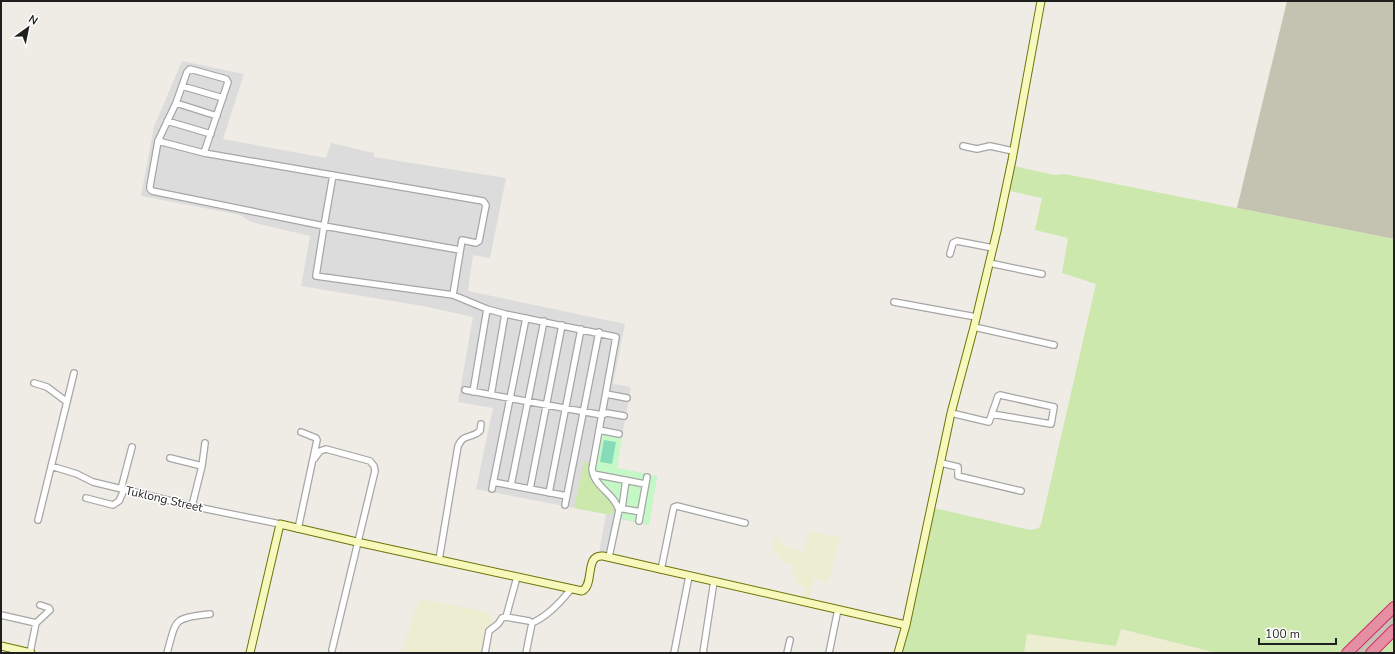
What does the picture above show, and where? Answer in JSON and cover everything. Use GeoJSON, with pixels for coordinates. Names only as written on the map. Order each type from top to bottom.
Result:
{"type":"FeatureCollection","features":[{"type":"Feature","properties":{"kind":"highway"},"geometry":{"type":"LineString","coordinates":[[1347,653],[1394,607]]}},
{"type":"Feature","properties":{"kind":"highway"},"geometry":{"type":"LineString","coordinates":[[1370,653],[1394,630]]}},
{"type":"Feature","properties":{"kind":"street"},"geometry":{"type":"LineString","coordinates":[[898,653],[906,625],[951,413],[993,248],[1041,1]]}},
{"type":"Feature","properties":{"kind":"street"},"geometry":{"type":"LineString","coordinates":[[204,153],[228,82],[226,79],[190,69],[186,72],[176,103],[158,141],[150,186],[152,191],[324,226],[460,250]]}},
{"type":"Feature","properties":{"kind":"street"},"geometry":{"type":"LineString","coordinates":[[182,86],[223,98]]}},
{"type":"Feature","properties":{"kind":"street"},"geometry":{"type":"LineString","coordinates":[[176,103],[217,116]]}},
{"type":"Feature","properties":{"kind":"street"},"geometry":{"type":"LineString","coordinates":[[167,121],[211,134]]}},
{"type":"Feature","properties":{"kind":"street"},"geometry":{"type":"LineString","coordinates":[[158,141],[204,153],[483,201],[486,205],[479,241],[476,243],[462,240],[453,295]]}},
{"type":"Feature","properties":{"kind":"street"},"geometry":{"type":"LineString","coordinates":[[963,146],[977,149],[990,146],[1013,151]]}},
{"type":"Feature","properties":{"kind":"street"},"geometry":{"type":"LineString","coordinates":[[334,175],[316,274],[318,278],[453,295],[505,314],[599,332],[617,338],[599,430],[593,465],[593,474],[597,481],[620,508],[641,512]]}},
{"type":"Feature","properties":{"kind":"street"},"geometry":{"type":"LineString","coordinates":[[950,254],[954,243],[957,241],[993,248]]}},
{"type":"Feature","properties":{"kind":"street"},"geometry":{"type":"LineString","coordinates":[[989,263],[1042,274]]}},
{"type":"Feature","properties":{"kind":"street"},"geometry":{"type":"LineString","coordinates":[[894,302],[976,317]]}},
{"type":"Feature","properties":{"kind":"street"},"geometry":{"type":"LineString","coordinates":[[473,392],[488,309]]}},
{"type":"Feature","properties":{"kind":"street"},"geometry":{"type":"LineString","coordinates":[[491,395],[505,314]]}},
{"type":"Feature","properties":{"kind":"street"},"geometry":{"type":"LineString","coordinates":[[492,489],[526,318]]}},
{"type":"Feature","properties":{"kind":"street"},"geometry":{"type":"LineString","coordinates":[[511,485],[544,321]]}},
{"type":"Feature","properties":{"kind":"street"},"geometry":{"type":"LineString","coordinates":[[530,489],[562,325]]}},
{"type":"Feature","properties":{"kind":"street"},"geometry":{"type":"LineString","coordinates":[[974,327],[1054,345]]}},
{"type":"Feature","properties":{"kind":"street"},"geometry":{"type":"LineString","coordinates":[[549,493],[581,329]]}},
{"type":"Feature","properties":{"kind":"street"},"geometry":{"type":"LineString","coordinates":[[565,505],[599,332]]}},
{"type":"Feature","properties":{"kind":"street"},"geometry":{"type":"LineString","coordinates":[[38,520],[74,373]]}},
{"type":"Feature","properties":{"kind":"street"},"geometry":{"type":"LineString","coordinates":[[34,383],[47,387],[67,402]]}},
{"type":"Feature","properties":{"kind":"street"},"geometry":{"type":"LineString","coordinates":[[465,390],[583,412],[602,415],[607,413],[624,416]]}},
{"type":"Feature","properties":{"kind":"street"},"geometry":{"type":"LineString","coordinates":[[606,394],[627,398]]}},
{"type":"Feature","properties":{"kind":"street"},"geometry":{"type":"LineString","coordinates":[[951,413],[988,422],[1000,395],[1054,407],[1051,424],[992,414]]}},
{"type":"Feature","properties":{"kind":"street"},"geometry":{"type":"LineString","coordinates":[[439,560],[458,446],[462,439],[480,432],[481,424]]}},
{"type":"Feature","properties":{"kind":"street"},"geometry":{"type":"LineString","coordinates":[[599,430],[619,434]]}},
{"type":"Feature","properties":{"kind":"street"},"geometry":{"type":"LineString","coordinates":[[298,529],[317,444],[316,438],[301,432]]}},
{"type":"Feature","properties":{"kind":"street"},"geometry":{"type":"LineString","coordinates":[[192,506],[202,466],[205,443]]}},
{"type":"Feature","properties":{"kind":"street"},"geometry":{"type":"LineString","coordinates":[[86,498],[113,504],[119,501],[132,447]]}},
{"type":"Feature","properties":{"kind":"street"},"geometry":{"type":"LineString","coordinates":[[314,459],[320,451],[326,448],[370,461],[374,466],[375,471],[332,650]]}},
{"type":"Feature","properties":{"kind":"street"},"geometry":{"type":"LineString","coordinates":[[170,458],[202,466]]}},
{"type":"Feature","properties":{"kind":"street"},"geometry":{"type":"LineString","coordinates":[[941,463],[958,467],[958,476],[1021,491]]}},
{"type":"Feature","properties":{"kind":"street","name":"Tuklong Street"},"geometry":{"type":"LineString","coordinates":[[51,466],[77,474],[93,482],[192,506],[280,524]]}},
{"type":"Feature","properties":{"kind":"street"},"geometry":{"type":"LineString","coordinates":[[593,474],[645,484]]}},
{"type":"Feature","properties":{"kind":"street"},"geometry":{"type":"LineString","coordinates":[[639,521],[646,476]]}},
{"type":"Feature","properties":{"kind":"street"},"geometry":{"type":"LineString","coordinates":[[609,558],[626,480]]}},
{"type":"Feature","properties":{"kind":"street"},"geometry":{"type":"LineString","coordinates":[[493,482],[567,496]]}},
{"type":"Feature","properties":{"kind":"street"},"geometry":{"type":"LineString","coordinates":[[661,570],[674,507],[676,506],[745,523]]}},
{"type":"Feature","properties":{"kind":"street"},"geometry":{"type":"LineString","coordinates":[[250,653],[280,524],[582,591],[584,590],[594,558],[600,556],[906,625]]}},
{"type":"Feature","properties":{"kind":"street"},"geometry":{"type":"LineString","coordinates":[[674,653],[688,576]]}},
{"type":"Feature","properties":{"kind":"street"},"geometry":{"type":"LineString","coordinates":[[506,617],[517,577]]}},
{"type":"Feature","properties":{"kind":"street"},"geometry":{"type":"LineString","coordinates":[[703,653],[714,581]]}},
{"type":"Feature","properties":{"kind":"street"},"geometry":{"type":"LineString","coordinates":[[526,653],[532,624],[544,617],[571,589]]}},
{"type":"Feature","properties":{"kind":"street"},"geometry":{"type":"LineString","coordinates":[[1,646],[30,653],[36,624],[50,610],[49,608],[40,605]]}},
{"type":"Feature","properties":{"kind":"street"},"geometry":{"type":"LineString","coordinates":[[829,653],[838,609]]}},
{"type":"Feature","properties":{"kind":"street"},"geometry":{"type":"LineString","coordinates":[[167,653],[174,626],[178,621],[184,617],[210,614]]}},
{"type":"Feature","properties":{"kind":"street"},"geometry":{"type":"LineString","coordinates":[[1,615],[36,624]]}},
{"type":"Feature","properties":{"kind":"street"},"geometry":{"type":"LineString","coordinates":[[485,653],[489,631],[498,624],[502,618],[506,617],[529,621],[532,624]]}},
{"type":"Feature","properties":{"kind":"street"},"geometry":{"type":"LineString","coordinates":[[787,653],[790,640]]}},
{"type":"Feature","properties":{"kind":"shaded area"},"geometry":{"type":"Polygon","coordinates":[[[1287,1],[1394,1],[1394,239],[1237,208],[1287,1]]]}},
{"type":"Feature","properties":{"kind":"shaded area"},"geometry":{"type":"Polygon","coordinates":[[[182,61],[244,74],[223,139],[326,158],[331,143],[374,153],[374,157],[506,178],[490,258],[473,255],[468,291],[625,324],[613,384],[631,387],[616,468],[657,476],[649,525],[621,519],[613,556],[599,553],[606,514],[476,489],[493,408],[458,402],[473,317],[423,306],[301,286],[310,236],[251,222],[240,215],[141,196],[154,127],[182,61]]]}},
{"type":"Feature","properties":{"kind":"shaded area"},"geometry":{"type":"Polygon","coordinates":[[[809,531],[840,537],[828,582],[814,579],[809,600],[803,598],[805,587],[796,585],[797,575],[792,574],[793,565],[780,560],[780,555],[773,552],[774,537],[781,538],[781,545],[803,552],[809,531]]]}},
{"type":"Feature","properties":{"kind":"shaded area"},"geometry":{"type":"Polygon","coordinates":[[[419,599],[484,611],[491,616],[491,623],[487,631],[483,653],[401,653],[419,599]]]}},
{"type":"Feature","properties":{"kind":"shaded area"},"geometry":{"type":"Polygon","coordinates":[[[1394,612],[1394,626],[1367,653],[1353,653],[1394,612]]]}},
{"type":"Feature","properties":{"kind":"shaded area"},"geometry":{"type":"Polygon","coordinates":[[[1121,629],[1213,653],[1024,653],[1027,634],[1115,646],[1121,629]]]}},
{"type":"Feature","properties":{"kind":"green space"},"geometry":{"type":"Polygon","coordinates":[[[1014,166],[1055,175],[1065,174],[1394,239],[1394,603],[1343,653],[1213,653],[1121,629],[1116,646],[1027,634],[1024,653],[900,653],[934,508],[1030,530],[1039,528],[1041,524],[1096,284],[1062,273],[1068,238],[1035,230],[1042,198],[1010,191],[1014,166]]]}},
{"type":"Feature","properties":{"kind":"green space"},"geometry":{"type":"Polygon","coordinates":[[[604,433],[622,437],[617,468],[657,476],[649,525],[620,518],[619,502],[597,478],[595,471],[596,458],[600,436],[604,433]]]}},
{"type":"Feature","properties":{"kind":"green space"},"geometry":{"type":"Polygon","coordinates":[[[604,440],[616,442],[612,464],[600,462],[604,440]]]}},
{"type":"Feature","properties":{"kind":"green space"},"geometry":{"type":"Polygon","coordinates":[[[584,462],[591,463],[594,482],[613,505],[614,514],[574,508],[584,462]]]}},
{"type":"Feature","properties":{"kind":"green space"},"geometry":{"type":"Polygon","coordinates":[[[1394,635],[1394,650],[1391,653],[1376,653],[1394,635]]]}}]}
